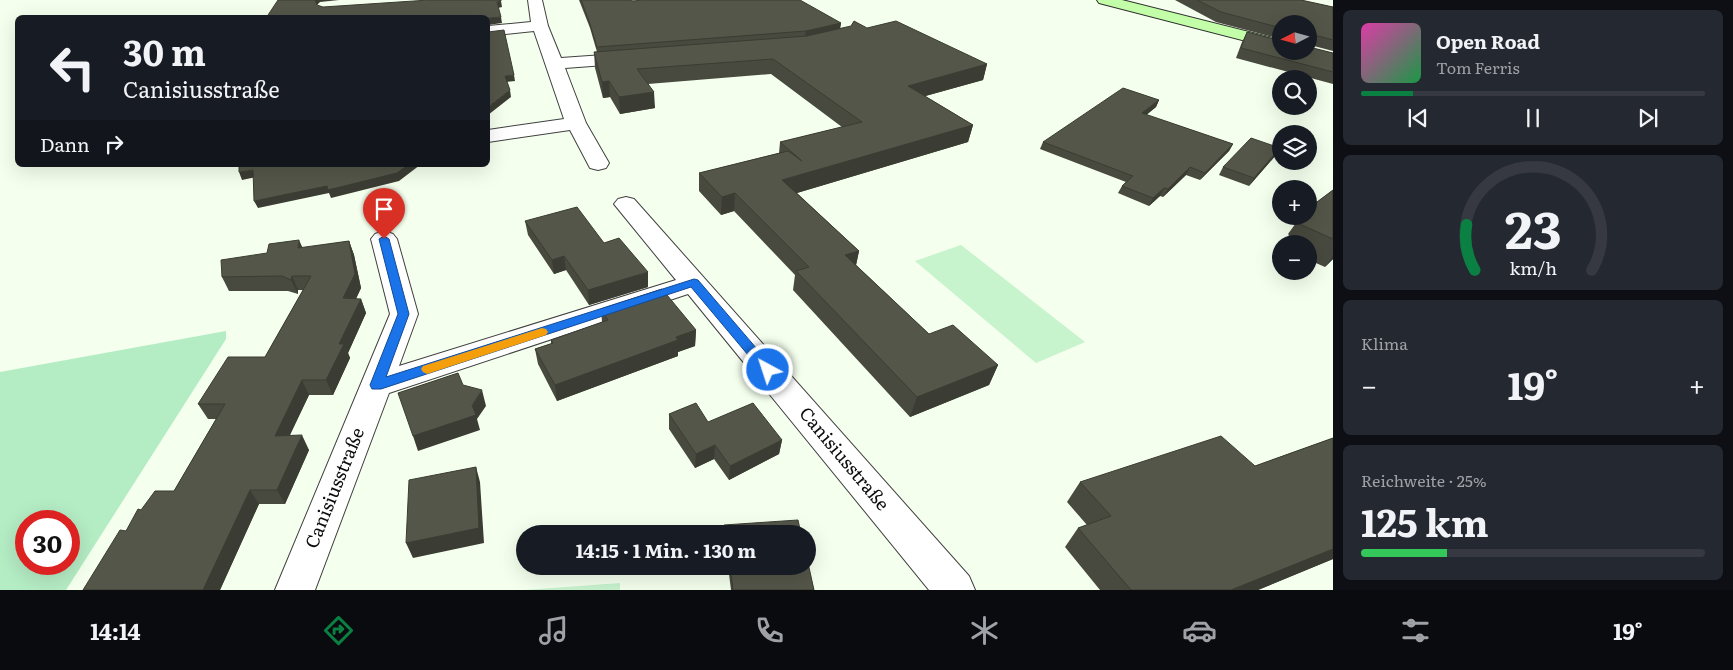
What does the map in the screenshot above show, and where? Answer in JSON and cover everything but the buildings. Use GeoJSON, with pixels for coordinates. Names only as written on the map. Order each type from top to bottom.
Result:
{"type":"FeatureCollection","features":[{"type":"Feature","properties":{"kind":"main road"},"geometry":{"type":"LineString","coordinates":[[1104,0],[1272,43]]}},
{"type":"Feature","properties":{"kind":"street"},"geometry":{"type":"LineString","coordinates":[[535,0],[540,26],[576,124],[598,163]]}},
{"type":"Feature","properties":{"kind":"street"},"geometry":{"type":"LineString","coordinates":[[490,30],[540,26]]}},
{"type":"Feature","properties":{"kind":"street"},"geometry":{"type":"LineString","coordinates":[[553,64],[647,57]]}},
{"type":"Feature","properties":{"kind":"street"},"geometry":{"type":"LineString","coordinates":[[490,136],[576,124]]}},
{"type":"Feature","properties":{"kind":"street","name":"Canisiusstraße"},"geometry":{"type":"LineString","coordinates":[[626,204],[955,590]]}},
{"type":"Feature","properties":{"kind":"street","name":"Canisiusstraße"},"geometry":{"type":"LineString","coordinates":[[294,590],[404,314],[384,239]]}},
{"type":"Feature","properties":{"kind":"street"},"geometry":{"type":"LineString","coordinates":[[376,385],[694,283]]}},
{"type":"Feature","properties":{"kind":"green space"},"geometry":{"type":"Polygon","coordinates":[[[961,245],[1085,342],[1036,363],[915,261],[961,245]]]}},
{"type":"Feature","properties":{"kind":"green space"},"geometry":{"type":"Polygon","coordinates":[[[226,331],[226,339],[80,568],[80,510],[15,510],[15,575],[76,575],[66,590],[0,590],[0,372],[226,331]]]}},
{"type":"Feature","properties":{"kind":"green space"},"geometry":{"type":"Polygon","coordinates":[[[620,583],[620,590],[525,590],[620,583]]]}},
{"type":"Feature","properties":{"kind":"slow traffic"},"geometry":{"type":"LineString","coordinates":[[427,369],[542,332]]}},
{"type":"Feature","properties":{"kind":"route"},"geometry":{"type":"LineString","coordinates":[[384,239],[404,314],[376,385],[694,283],[768,370]]}}]}
